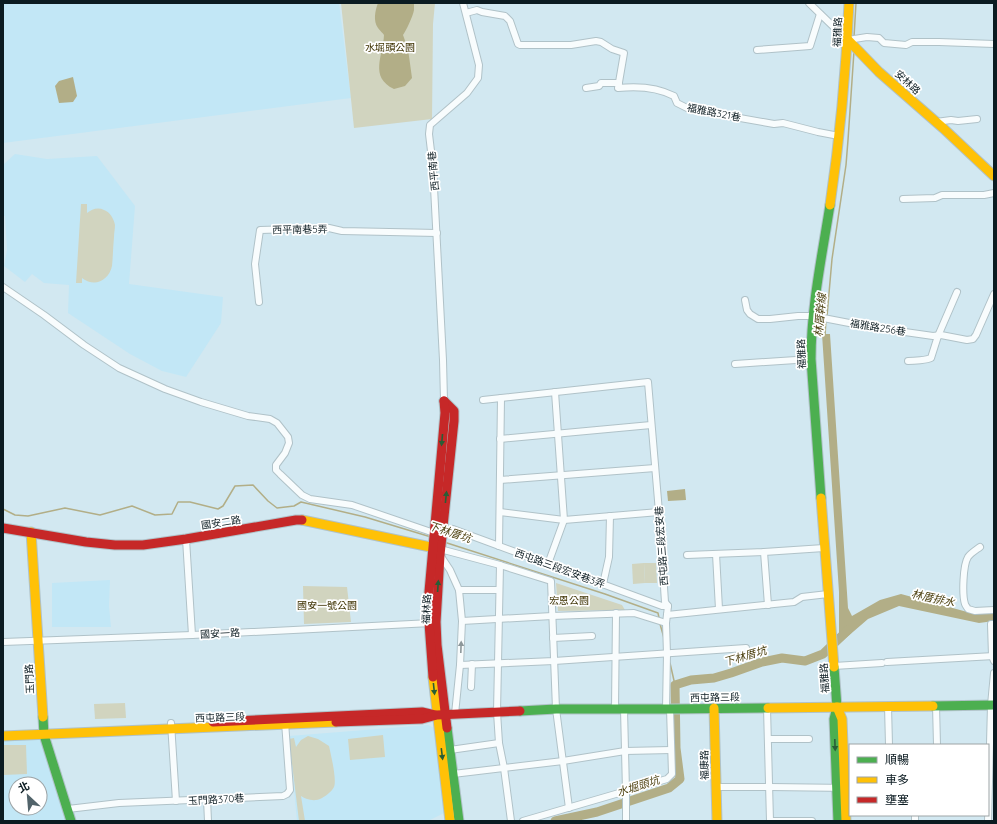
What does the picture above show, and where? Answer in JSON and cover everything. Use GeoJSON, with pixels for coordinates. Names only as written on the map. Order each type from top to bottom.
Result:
{"type":"FeatureCollection","features":[{"type":"Feature","properties":{"kind":"street","name":"西平南巷"},"geometry":{"type":"LineString","coordinates":[[443,360],[433,168],[429,134],[430,125],[467,94],[478,78],[479,65],[463,3]]}},
{"type":"Feature","properties":{"kind":"street","name":"安林路"},"geometry":{"type":"LineString","coordinates":[[809,3],[839,32],[853,42],[917,106],[994,176]]}},
{"type":"Feature","properties":{"kind":"street","name":"福雅路"},"geometry":{"type":"LineString","coordinates":[[846,821],[842,719],[837,707],[834,653],[824,548],[811,337],[853,42],[849,3]]}},
{"type":"Feature","properties":{"kind":"street"},"geometry":{"type":"LineString","coordinates":[[466,13],[477,10],[505,16],[510,21],[518,44],[520,45],[572,45],[596,41],[624,53],[619,83],[601,83],[598,86],[586,88]]}},
{"type":"Feature","properties":{"kind":"street"},"geometry":{"type":"LineString","coordinates":[[757,50],[810,46],[820,14]]}},
{"type":"Feature","properties":{"kind":"street"},"geometry":{"type":"LineString","coordinates":[[853,42],[867,37],[879,38],[884,43],[906,45],[912,42],[994,44]]}},
{"type":"Feature","properties":{"kind":"street","name":"福雅路321巷"},"geometry":{"type":"LineString","coordinates":[[619,83],[618,88],[648,88],[665,92],[674,96],[677,103],[689,109],[774,124],[783,123],[839,136]]}},
{"type":"Feature","properties":{"kind":"street"},"geometry":{"type":"LineString","coordinates":[[936,122],[977,118]]}},
{"type":"Feature","properties":{"kind":"street"},"geometry":{"type":"LineString","coordinates":[[903,199],[935,198],[942,195],[994,193]]}},
{"type":"Feature","properties":{"kind":"street","name":"西平南巷5弄"},"geometry":{"type":"LineString","coordinates":[[259,302],[255,264],[260,230],[329,228],[342,231],[437,233]]}},
{"type":"Feature","properties":{"kind":"street"},"geometry":{"type":"LineString","coordinates":[[3,287],[119,368],[165,390],[248,416],[270,419],[277,423],[288,437],[289,443],[276,465],[276,470],[302,495],[310,498],[352,505],[437,542],[500,565],[551,581],[556,709],[569,808]]}},
{"type":"Feature","properties":{"kind":"street"},"geometry":{"type":"LineString","coordinates":[[908,361],[929,360],[931,358],[938,336],[957,292]]}},
{"type":"Feature","properties":{"kind":"street","name":"福雅路256巷"},"geometry":{"type":"LineString","coordinates":[[745,300],[747,310],[758,319],[813,316],[870,327],[933,336],[941,335],[967,340],[973,339],[976,335],[994,294]]}},
{"type":"Feature","properties":{"kind":"street"},"geometry":{"type":"LineString","coordinates":[[735,364],[812,359]]}},
{"type":"Feature","properties":{"kind":"street","name":"福林路"},"geometry":{"type":"LineString","coordinates":[[443,360],[444,420],[437,542],[429,592],[432,623],[431,658],[446,715],[459,821]]}},
{"type":"Feature","properties":{"kind":"street","name":"西屯路三段宏安巷"},"geometry":{"type":"LineString","coordinates":[[523,821],[626,792],[667,779],[672,774],[672,709],[666,623],[668,606],[665,602],[648,382],[555,392]]}},
{"type":"Feature","properties":{"kind":"street"},"geometry":{"type":"LineString","coordinates":[[483,400],[555,392],[564,520],[548,564]]}},
{"type":"Feature","properties":{"kind":"street"},"geometry":{"type":"LineString","coordinates":[[500,546],[501,398]]}},
{"type":"Feature","properties":{"kind":"street"},"geometry":{"type":"LineString","coordinates":[[500,439],[651,425]]}},
{"type":"Feature","properties":{"kind":"street"},"geometry":{"type":"LineString","coordinates":[[500,480],[655,468]]}},
{"type":"Feature","properties":{"kind":"street"},"geometry":{"type":"LineString","coordinates":[[500,512],[564,520],[659,512]]}},
{"type":"Feature","properties":{"kind":"street"},"geometry":{"type":"LineString","coordinates":[[603,584],[609,557],[610,516]]}},
{"type":"Feature","properties":{"kind":"street","name":"國安二路"},"geometry":{"type":"LineString","coordinates":[[3,528],[86,542],[115,545],[143,545],[302,520],[437,542]]}},
{"type":"Feature","properties":{"kind":"street","name":"西屯路三段宏安巷3弄"},"geometry":{"type":"LineString","coordinates":[[453,529],[662,606],[668,606]]}},
{"type":"Feature","properties":{"kind":"street","name":"玉門路"},"geometry":{"type":"LineString","coordinates":[[31,532],[43,732],[71,821]]}},
{"type":"Feature","properties":{"kind":"street"},"geometry":{"type":"LineString","coordinates":[[186,539],[192,635]]}},
{"type":"Feature","properties":{"kind":"street"},"geometry":{"type":"LineString","coordinates":[[437,542],[459,590],[462,621],[460,665],[446,715]]}},
{"type":"Feature","properties":{"kind":"street"},"geometry":{"type":"LineString","coordinates":[[968,609],[964,603],[963,594],[964,571],[969,556],[980,547]]}},
{"type":"Feature","properties":{"kind":"street"},"geometry":{"type":"LineString","coordinates":[[687,555],[824,548]]}},
{"type":"Feature","properties":{"kind":"street"},"geometry":{"type":"LineString","coordinates":[[764,552],[768,605]]}},
{"type":"Feature","properties":{"kind":"street"},"geometry":{"type":"LineString","coordinates":[[716,554],[719,609]]}},
{"type":"Feature","properties":{"kind":"street"},"geometry":{"type":"LineString","coordinates":[[500,565],[497,712],[499,743],[511,821]]}},
{"type":"Feature","properties":{"kind":"street"},"geometry":{"type":"LineString","coordinates":[[962,576],[962,607],[975,611],[994,610]]}},
{"type":"Feature","properties":{"kind":"street"},"geometry":{"type":"LineString","coordinates":[[459,590],[499,590]]}},
{"type":"Feature","properties":{"kind":"street"},"geometry":{"type":"LineString","coordinates":[[667,615],[794,602],[802,597],[828,594]]}},
{"type":"Feature","properties":{"kind":"street"},"geometry":{"type":"LineString","coordinates":[[614,709],[616,613]]}},
{"type":"Feature","properties":{"kind":"street"},"geometry":{"type":"LineString","coordinates":[[462,621],[498,618],[634,613],[666,623]]}},
{"type":"Feature","properties":{"kind":"street","name":"國安一路"},"geometry":{"type":"LineString","coordinates":[[3,642],[192,635],[432,623]]}},
{"type":"Feature","properties":{"kind":"street"},"geometry":{"type":"LineString","coordinates":[[834,666],[885,662],[993,658],[992,624]]}},
{"type":"Feature","properties":{"kind":"street"},"geometry":{"type":"LineString","coordinates":[[553,638],[592,636]]}},
{"type":"Feature","properties":{"kind":"street"},"geometry":{"type":"LineString","coordinates":[[460,665],[554,661],[746,648]]}},
{"type":"Feature","properties":{"kind":"street"},"geometry":{"type":"LineString","coordinates":[[471,687],[472,664]]}},
{"type":"Feature","properties":{"kind":"street"},"geometry":{"type":"LineString","coordinates":[[990,817],[994,673]]}},
{"type":"Feature","properties":{"kind":"street"},"geometry":{"type":"LineString","coordinates":[[936,705],[937,744]]}},
{"type":"Feature","properties":{"kind":"street","name":"西屯路三段"},"geometry":{"type":"LineString","coordinates":[[3,736],[43,732],[172,726],[285,722],[422,720],[446,715],[556,709],[672,709],[936,705],[992,706]]}},
{"type":"Feature","properties":{"kind":"street"},"geometry":{"type":"LineString","coordinates":[[888,706],[889,744]]}},
{"type":"Feature","properties":{"kind":"street","name":"福康路"},"geometry":{"type":"LineString","coordinates":[[714,708],[717,821]]}},
{"type":"Feature","properties":{"kind":"street"},"geometry":{"type":"LineString","coordinates":[[767,708],[770,821],[812,821]]}},
{"type":"Feature","properties":{"kind":"street"},"geometry":{"type":"LineString","coordinates":[[624,709],[626,821]]}},
{"type":"Feature","properties":{"kind":"street","name":"福林路"},"geometry":{"type":"LineString","coordinates":[[446,715],[450,821]]}},
{"type":"Feature","properties":{"kind":"street","name":"玉門路370巷"},"geometry":{"type":"LineString","coordinates":[[68,809],[119,803],[283,796],[290,790],[285,722]]}},
{"type":"Feature","properties":{"kind":"street"},"geometry":{"type":"LineString","coordinates":[[172,726],[176,801]]}},
{"type":"Feature","properties":{"kind":"street","name":"西屯路三段"},"geometry":{"type":"LineString","coordinates":[[3,730],[43,732]]}},
{"type":"Feature","properties":{"kind":"street"},"geometry":{"type":"LineString","coordinates":[[768,739],[809,739]]}},
{"type":"Feature","properties":{"kind":"street"},"geometry":{"type":"LineString","coordinates":[[450,750],[499,743]]}},
{"type":"Feature","properties":{"kind":"street"},"geometry":{"type":"LineString","coordinates":[[453,774],[563,761],[625,751],[671,750]]}},
{"type":"Feature","properties":{"kind":"street"},"geometry":{"type":"LineString","coordinates":[[716,788],[844,788]]}},
{"type":"Feature","properties":{"kind":"street","name":"福雅路"},"geometry":{"type":"LineString","coordinates":[[838,821],[844,788]]}},
{"type":"Feature","properties":{"kind":"street"},"geometry":{"type":"LineString","coordinates":[[207,799],[208,821]]}},
{"type":"Feature","properties":{"kind":"shaded area"},"geometry":{"type":"Polygon","coordinates":[[[3,3],[339,3],[351,98],[3,143],[3,3]]]}},
{"type":"Feature","properties":{"kind":"shaded area"},"geometry":{"type":"Polygon","coordinates":[[[378,3],[414,3],[412,16],[403,35],[408,49],[412,78],[405,86],[394,89],[386,84],[380,72],[379,65],[384,35],[375,22],[375,13],[378,3]]]}},
{"type":"Feature","properties":{"kind":"shaded area"},"geometry":{"type":"Polygon","coordinates":[[[73,77],[77,96],[73,102],[59,103],[55,86],[59,81],[73,77]]]}},
{"type":"Feature","properties":{"kind":"shaded area"},"geometry":{"type":"Polygon","coordinates":[[[15,154],[47,159],[97,156],[135,206],[129,284],[223,297],[221,323],[186,377],[162,371],[130,354],[68,313],[69,285],[44,283],[32,274],[25,282],[4,266],[7,250],[5,216],[3,216],[3,165],[15,154]]]}},
{"type":"Feature","properties":{"kind":"shaded area"},"geometry":{"type":"Polygon","coordinates":[[[822,334],[830,334],[848,608],[852,616],[880,600],[901,594],[971,613],[994,612],[994,621],[979,623],[899,606],[868,619],[839,644],[839,592],[822,334]]]}},
{"type":"Feature","properties":{"kind":"shaded area"},"geometry":{"type":"Polygon","coordinates":[[[685,489],[686,500],[668,501],[667,491],[685,489]]]}},
{"type":"Feature","properties":{"kind":"shaded area"},"geometry":{"type":"Polygon","coordinates":[[[110,580],[109,606],[111,627],[52,627],[52,583],[110,580]]]}},
{"type":"Feature","properties":{"kind":"shaded area"},"geometry":{"type":"Polygon","coordinates":[[[428,725],[434,728],[444,813],[428,821],[297,821],[289,736],[428,725]]]}},
{"type":"Feature","properties":{"kind":"shaded area"},"geometry":{"type":"Polygon","coordinates":[[[40,739],[67,821],[3,821],[3,741],[40,739]]]}},
{"type":"Feature","properties":{"kind":"green space","name":"水堀頭公園"},"geometry":{"type":"Polygon","coordinates":[[[341,3],[435,3],[433,24],[432,119],[354,128],[341,3]]]}},
{"type":"Feature","properties":{"kind":"green space"},"geometry":{"type":"Polygon","coordinates":[[[81,204],[87,204],[87,213],[93,210],[102,209],[108,212],[114,220],[115,225],[112,266],[108,275],[101,281],[92,282],[82,278],[82,283],[76,283],[81,204]]]}},
{"type":"Feature","properties":{"kind":"green space"},"geometry":{"type":"Polygon","coordinates":[[[644,563],[656,563],[657,583],[645,583],[644,563]]]}},
{"type":"Feature","properties":{"kind":"green space"},"geometry":{"type":"Polygon","coordinates":[[[644,563],[645,583],[633,584],[632,564],[644,563]]]}},
{"type":"Feature","properties":{"kind":"green space","name":"宏恩公園"},"geometry":{"type":"Polygon","coordinates":[[[556,583],[622,605],[625,610],[558,611],[556,583]]]}},
{"type":"Feature","properties":{"kind":"green space","name":"國安一號公園"},"geometry":{"type":"Polygon","coordinates":[[[303,586],[347,587],[351,622],[304,624],[303,586]]]}},
{"type":"Feature","properties":{"kind":"green space"},"geometry":{"type":"Polygon","coordinates":[[[125,703],[126,718],[95,719],[94,704],[125,703]]]}},
{"type":"Feature","properties":{"kind":"green space"},"geometry":{"type":"Polygon","coordinates":[[[383,735],[385,757],[350,760],[348,739],[383,735]]]}},
{"type":"Feature","properties":{"kind":"green space"},"geometry":{"type":"Polygon","coordinates":[[[308,736],[318,739],[329,746],[335,784],[330,792],[317,800],[306,799],[301,796],[305,821],[299,821],[289,739],[294,738],[296,747],[301,740],[308,736]]]}},
{"type":"Feature","properties":{"kind":"green space"},"geometry":{"type":"Polygon","coordinates":[[[3,745],[26,745],[27,774],[3,775],[3,745]]]}},
{"type":"Feature","properties":{"kind":"waterway","name":"林厝幹線"},"geometry":{"type":"LineString","coordinates":[[854,37],[856,3]]}},
{"type":"Feature","properties":{"kind":"waterway","name":"林厝幹線"},"geometry":{"type":"LineString","coordinates":[[827,316],[832,259],[846,165],[854,51]]}},
{"type":"Feature","properties":{"kind":"waterway","name":"林厝幹線"},"geometry":{"type":"LineString","coordinates":[[825,336],[826,319]]}},
{"type":"Feature","properties":{"kind":"waterway","name":"下林厝坑"},"geometry":{"type":"LineString","coordinates":[[3,509],[15,515],[28,516],[65,508],[100,515],[132,506],[155,515],[172,514],[178,502],[190,502],[218,509],[223,506],[235,486],[253,485],[277,508],[294,506],[301,502],[365,517],[431,537]]}},
{"type":"Feature","properties":{"kind":"waterway","name":"下林厝坑"},"geometry":{"type":"LineString","coordinates":[[444,542],[605,594],[658,613],[659,618]]}},
{"type":"Feature","properties":{"kind":"waterway","name":"下林厝坑"},"geometry":{"type":"LineString","coordinates":[[660,624],[664,638]]}},
{"type":"Feature","properties":{"kind":"waterway","name":"水堀頭坑"},"geometry":{"type":"LineString","coordinates":[[555,821],[597,812],[669,788],[680,779],[676,748],[675,685],[691,680],[714,678],[762,662],[782,658],[805,661],[823,654],[848,630]]}},
{"type":"Feature","properties":{"kind":"waterway","name":"下林厝坑"},"geometry":{"type":"LineString","coordinates":[[670,663],[675,685]]}},
{"type":"Feature","properties":{"kind":"traffic: fast"},"geometry":{"type":"LineString","coordinates":[[821,498],[811,359],[811,340],[830,205]]}},
{"type":"Feature","properties":{"kind":"traffic: fast"},"geometry":{"type":"LineString","coordinates":[[834,667],[837,707],[834,719],[838,821]]}},
{"type":"Feature","properties":{"kind":"traffic: fast"},"geometry":{"type":"LineString","coordinates":[[933,706],[994,705]]}},
{"type":"Feature","properties":{"kind":"traffic: fast"},"geometry":{"type":"LineString","coordinates":[[520,711],[556,709],[768,708]]}},
{"type":"Feature","properties":{"kind":"traffic: fast"},"geometry":{"type":"LineString","coordinates":[[43,717],[44,735],[71,821]]}},
{"type":"Feature","properties":{"kind":"traffic: fast"},"geometry":{"type":"LineString","coordinates":[[447,728],[459,821]]}},
{"type":"Feature","properties":{"kind":"traffic: slow"},"geometry":{"type":"LineString","coordinates":[[830,205],[842,104],[849,3]]}},
{"type":"Feature","properties":{"kind":"traffic: slow"},"geometry":{"type":"LineString","coordinates":[[848,40],[879,72],[943,128],[994,176]]}},
{"type":"Feature","properties":{"kind":"traffic: slow"},"geometry":{"type":"LineString","coordinates":[[821,498],[834,667]]}},
{"type":"Feature","properties":{"kind":"traffic: slow"},"geometry":{"type":"LineString","coordinates":[[302,520],[440,549]]}},
{"type":"Feature","properties":{"kind":"traffic: slow"},"geometry":{"type":"LineString","coordinates":[[31,532],[43,717]]}},
{"type":"Feature","properties":{"kind":"traffic: slow"},"geometry":{"type":"LineString","coordinates":[[433,677],[450,821]]}},
{"type":"Feature","properties":{"kind":"traffic: slow"},"geometry":{"type":"LineString","coordinates":[[768,708],[933,706]]}},
{"type":"Feature","properties":{"kind":"traffic: slow"},"geometry":{"type":"LineString","coordinates":[[837,707],[842,719],[846,821]]}},
{"type":"Feature","properties":{"kind":"traffic: slow"},"geometry":{"type":"LineString","coordinates":[[714,708],[717,821]]}},
{"type":"Feature","properties":{"kind":"traffic: slow"},"geometry":{"type":"LineString","coordinates":[[3,736],[336,722]]}},
{"type":"Feature","properties":{"kind":"traffic: jam"},"geometry":{"type":"LineString","coordinates":[[444,401],[454,411],[454,421],[440,555],[436,622],[437,645],[447,728]]}},
{"type":"Feature","properties":{"kind":"traffic: jam"},"geometry":{"type":"LineString","coordinates":[[433,677],[429,623],[429,592],[445,413],[444,401]]}},
{"type":"Feature","properties":{"kind":"traffic: jam"},"geometry":{"type":"LineString","coordinates":[[3,528],[86,542],[115,545],[143,545],[302,520]]}},
{"type":"Feature","properties":{"kind":"traffic: jam"},"geometry":{"type":"LineString","coordinates":[[336,722],[422,719],[437,715],[520,711]]}},
{"type":"Feature","properties":{"kind":"traffic: jam"},"geometry":{"type":"LineString","coordinates":[[213,722],[422,712],[435,715]]}},
{"type":"Feature","properties":{"kind":"water label","name":"林厝排水"},"geometry":{"type":"Point","coordinates":[933,598]}}]}
